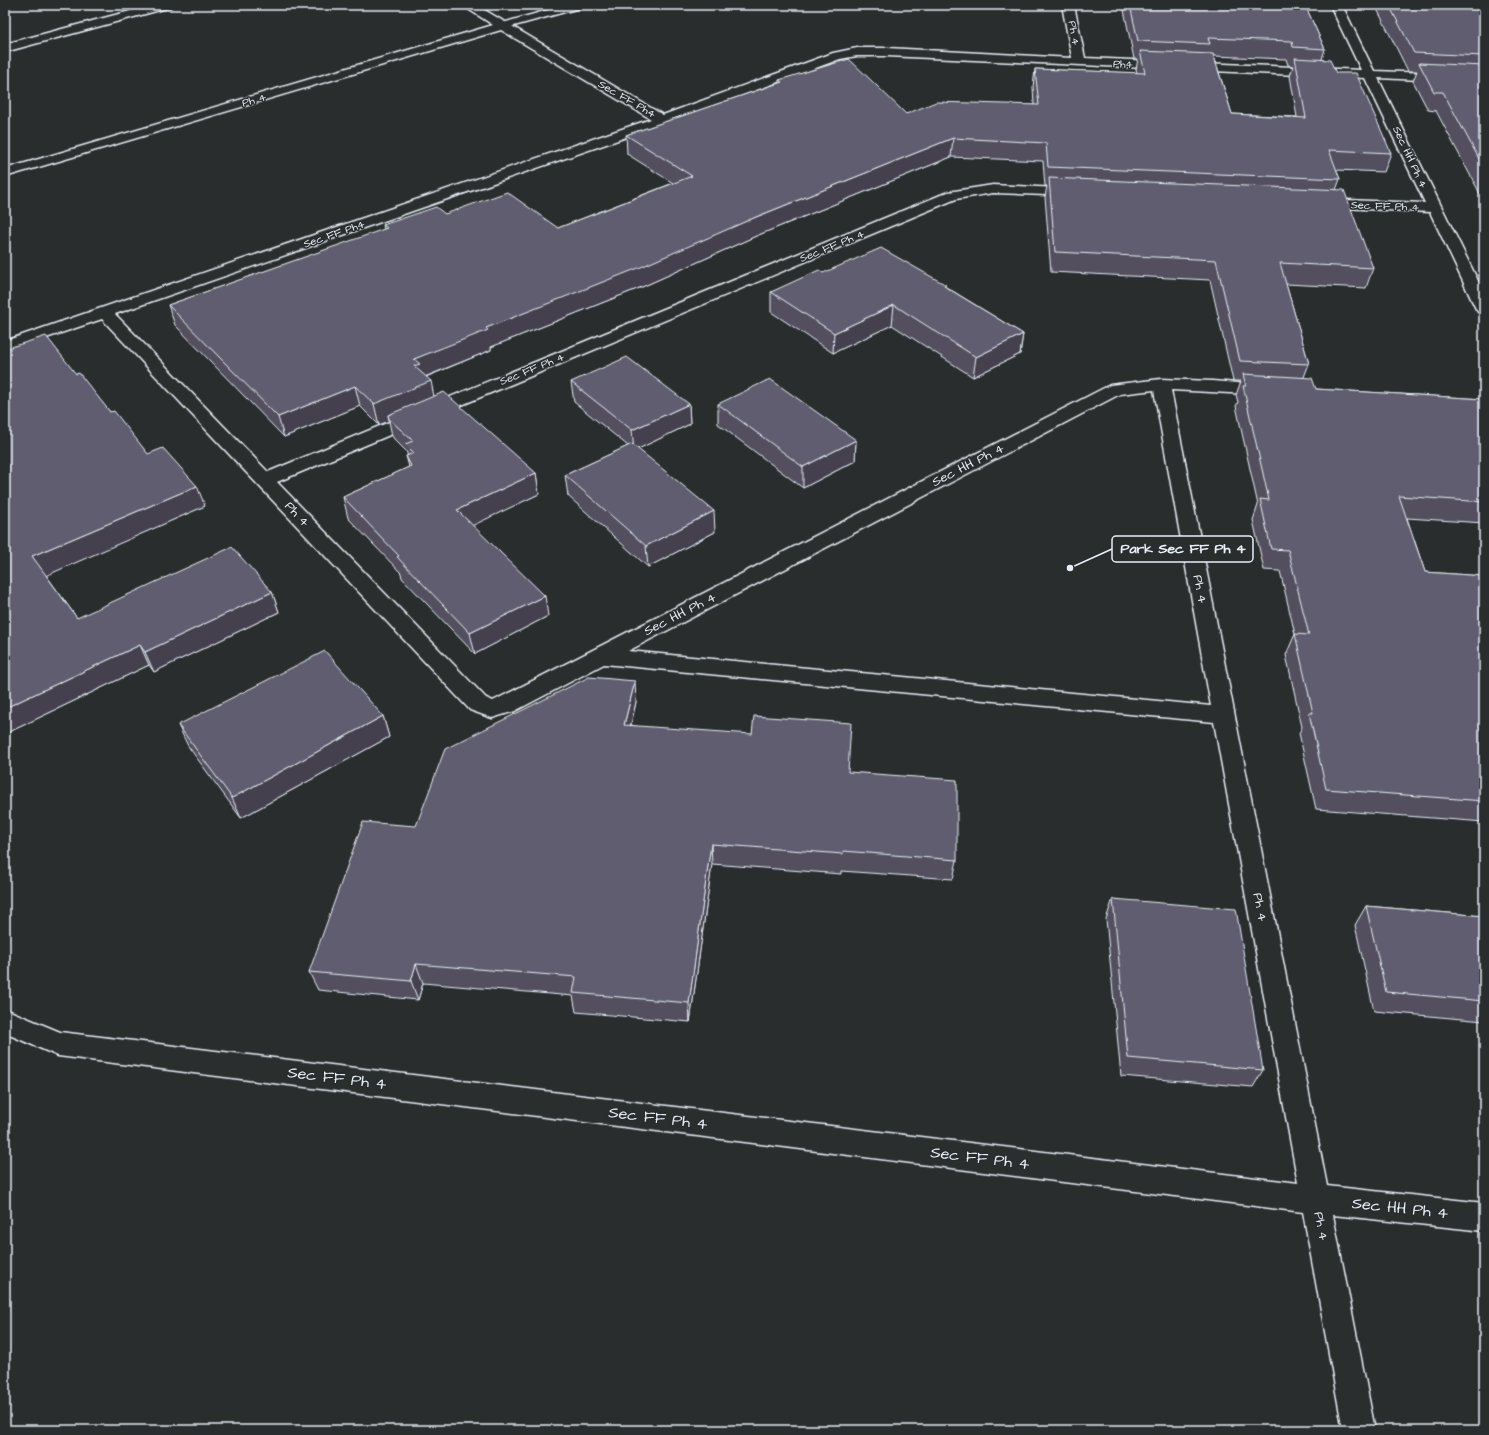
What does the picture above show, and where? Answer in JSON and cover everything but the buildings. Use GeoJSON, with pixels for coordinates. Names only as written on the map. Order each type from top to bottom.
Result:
{"type":"FeatureCollection","features":[{"type":"Feature","properties":{"kind":"street"},"geometry":{"type":"LineString","coordinates":[[5,48],[167,5]]}},
{"type":"Feature","properties":{"kind":"street","name":"Sec FF Ph4"},"geometry":{"type":"LineString","coordinates":[[468,5],[662,120]]}},
{"type":"Feature","properties":{"kind":"street","name":"Ph 4"},"geometry":{"type":"LineString","coordinates":[[1068,5],[1078,62]]}},
{"type":"Feature","properties":{"kind":"street","name":"Sec HH Ph 4"},"geometry":{"type":"LineString","coordinates":[[1336,5],[1484,309]]}},
{"type":"Feature","properties":{"kind":"street","name":"Ph 4"},"geometry":{"type":"LineString","coordinates":[[5,174],[503,26]]}},
{"type":"Feature","properties":{"kind":"street","name":"Sec FF Ph4"},"geometry":{"type":"LineString","coordinates":[[5,347],[662,120],[837,56],[857,52]]}},
{"type":"Feature","properties":{"kind":"street","name":"Ph4"},"geometry":{"type":"LineString","coordinates":[[857,52],[887,52],[1078,62],[1484,79]]}},
{"type":"Feature","properties":{"kind":"street","name":"Sec FF Ph 4"},"geometry":{"type":"LineString","coordinates":[[265,480],[953,196],[992,188],[1087,193]]}},
{"type":"Feature","properties":{"kind":"street","name":"Sec FF Ph 4"},"geometry":{"type":"LineString","coordinates":[[1308,202],[1434,208]]}},
{"type":"Feature","properties":{"kind":"street","name":"Ph 4"},"geometry":{"type":"LineString","coordinates":[[105,313],[478,704],[492,710]]}},
{"type":"Feature","properties":{"kind":"street","name":"Ph 4"},"geometry":{"type":"LineString","coordinates":[[1161,384],[1359,1430]]}},
{"type":"Feature","properties":{"kind":"street","name":"Sec HH Ph 4"},"geometry":{"type":"LineString","coordinates":[[492,710],[507,705],[1116,389],[1137,385],[1161,384],[1287,391]]}},
{"type":"Feature","properties":{"kind":"street"},"geometry":{"type":"LineString","coordinates":[[600,656],[1224,715]]}},
{"type":"Feature","properties":{"kind":"street","name":"Sec FF Ph 4"},"geometry":{"type":"LineString","coordinates":[[5,1021],[58,1044],[1316,1199]]}},
{"type":"Feature","properties":{"kind":"street","name":"Sec HH Ph 4"},"geometry":{"type":"LineString","coordinates":[[1316,1199],[1484,1217]]}},
{"type":"Feature","properties":{"kind":"lane"},"geometry":{"type":"LineString","coordinates":[[503,26],[579,5]]}},
{"type":"Feature","properties":{"kind":"place","name":"Park Sec FF Ph 4"},"geometry":{"type":"Point","coordinates":[1070,568]}}]}
